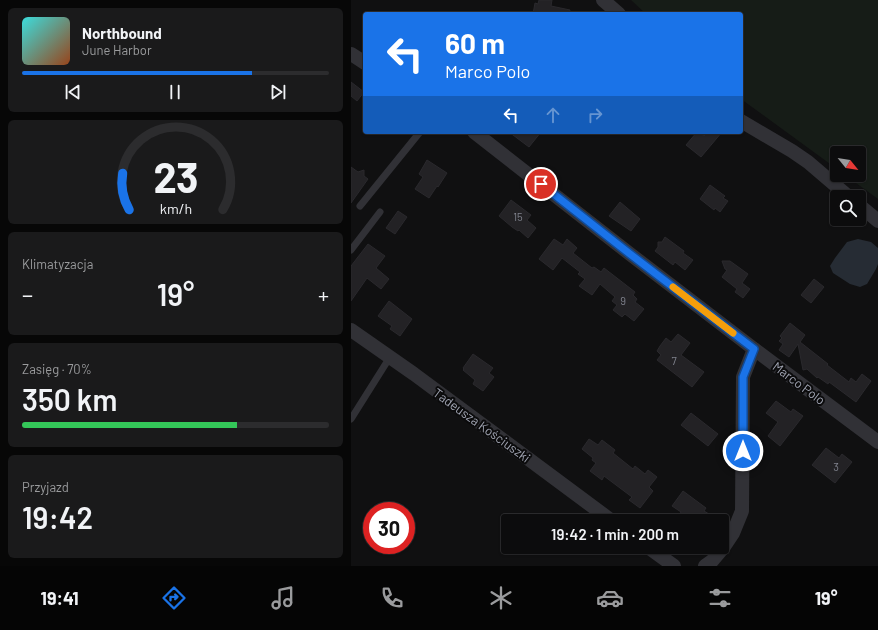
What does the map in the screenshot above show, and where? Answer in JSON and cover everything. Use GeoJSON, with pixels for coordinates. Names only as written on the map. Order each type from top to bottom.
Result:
{"type":"FeatureCollection","features":[{"type":"Feature","properties":{"kind":"street"},"geometry":{"type":"LineString","coordinates":[[603,0],[617,12]]}},
{"type":"Feature","properties":{"kind":"street"},"geometry":{"type":"LineString","coordinates":[[351,54],[363,62]]}},
{"type":"Feature","properties":{"kind":"street"},"geometry":{"type":"LineString","coordinates":[[743,122],[808,162],[841,190]]}},
{"type":"Feature","properties":{"kind":"street","name":"Marco Polo"},"geometry":{"type":"LineString","coordinates":[[477,134],[630,254],[878,442]]}},
{"type":"Feature","properties":{"kind":"street"},"geometry":{"type":"LineString","coordinates":[[866,211],[878,221]]}},
{"type":"Feature","properties":{"kind":"street","name":"Tadeusza Kościuszki"},"geometry":{"type":"LineString","coordinates":[[351,330],[390,357],[603,514]]}},
{"type":"Feature","properties":{"kind":"street"},"geometry":{"type":"LineString","coordinates":[[705,566],[723,548],[733,533],[742,510],[743,377],[754,349]]}},
{"type":"Feature","properties":{"kind":"street"},"geometry":{"type":"LineString","coordinates":[[658,554],[674,566]]}},
{"type":"Feature","properties":{"kind":"lane"},"geometry":{"type":"LineString","coordinates":[[360,206],[418,134]]}},
{"type":"Feature","properties":{"kind":"lane"},"geometry":{"type":"LineString","coordinates":[[351,250],[380,212]]}},
{"type":"Feature","properties":{"kind":"lane"},"geometry":{"type":"LineString","coordinates":[[351,420],[390,357]]}},
{"type":"Feature","properties":{"kind":"shaded area"},"geometry":{"type":"Polygon","coordinates":[[[631,0],[878,0],[878,199],[855,182],[866,182],[866,146],[830,146],[830,164],[743,100],[743,12],[644,12],[631,0]]]}},
{"type":"Feature","properties":{"kind":"shaded area"},"geometry":{"type":"Polygon","coordinates":[[[858,239],[871,242],[878,248],[878,264],[876,269],[867,284],[860,287],[850,284],[833,273],[830,266],[847,242],[858,239]]]}},
{"type":"Feature","properties":{"kind":"building"},"geometry":{"type":"Polygon","coordinates":[[[539,0],[552,0],[551,6],[570,10],[570,12],[533,12],[535,3],[538,4],[539,0]]]}},
{"type":"Feature","properties":{"kind":"building"},"geometry":{"type":"Polygon","coordinates":[[[351,82],[363,91],[363,93],[357,101],[351,96],[351,82]]]}},
{"type":"Feature","properties":{"kind":"building"},"geometry":{"type":"Polygon","coordinates":[[[512,134],[539,134],[529,147],[512,134]]]}},
{"type":"Feature","properties":{"kind":"building"},"geometry":{"type":"Polygon","coordinates":[[[695,134],[702,134],[704,136],[706,134],[720,134],[701,157],[686,145],[695,134]]]}},
{"type":"Feature","properties":{"kind":"building"},"geometry":{"type":"Polygon","coordinates":[[[427,160],[447,173],[429,198],[415,189],[423,177],[419,174],[427,160]]]}},
{"type":"Feature","properties":{"kind":"building"},"geometry":{"type":"Polygon","coordinates":[[[351,167],[358,172],[364,170],[364,176],[368,179],[351,203],[351,167]]]}},
{"type":"Feature","properties":{"kind":"building"},"geometry":{"type":"Polygon","coordinates":[[[710,185],[725,196],[723,198],[728,201],[720,212],[715,208],[714,210],[700,199],[710,185]]]}},
{"type":"Feature","properties":{"kind":"building"},"geometry":{"type":"Polygon","coordinates":[[[511,200],[531,215],[527,220],[536,228],[528,238],[499,216],[511,200]]]}},
{"type":"Feature","properties":{"kind":"building"},"geometry":{"type":"Polygon","coordinates":[[[620,202],[640,219],[631,231],[609,216],[620,202]]]}},
{"type":"Feature","properties":{"kind":"building"},"geometry":{"type":"Polygon","coordinates":[[[398,211],[407,217],[395,234],[386,228],[398,211]]]}},
{"type":"Feature","properties":{"kind":"building"},"geometry":{"type":"Polygon","coordinates":[[[665,237],[684,251],[683,253],[693,260],[685,270],[675,262],[673,265],[655,251],[658,247],[658,242],[662,242],[665,237]]]}},
{"type":"Feature","properties":{"kind":"building"},"geometry":{"type":"Polygon","coordinates":[[[554,239],[563,245],[567,239],[577,248],[573,253],[592,268],[594,267],[601,272],[604,268],[635,292],[633,295],[637,299],[635,302],[644,309],[634,321],[625,314],[622,317],[613,310],[617,305],[612,301],[615,297],[600,284],[592,295],[579,286],[585,279],[578,274],[580,272],[562,258],[553,270],[539,259],[554,239]]]}},
{"type":"Feature","properties":{"kind":"building"},"geometry":{"type":"Polygon","coordinates":[[[368,244],[385,256],[376,268],[389,279],[381,289],[367,278],[351,301],[351,266],[368,244]]]}},
{"type":"Feature","properties":{"kind":"building"},"geometry":{"type":"Polygon","coordinates":[[[722,261],[730,261],[748,274],[742,283],[750,289],[743,298],[735,292],[737,289],[722,277],[727,270],[725,269],[722,261]]]}},
{"type":"Feature","properties":{"kind":"building"},"geometry":{"type":"Polygon","coordinates":[[[814,279],[824,287],[811,303],[801,295],[814,279]]]}},
{"type":"Feature","properties":{"kind":"building"},"geometry":{"type":"Polygon","coordinates":[[[389,301],[412,319],[400,336],[390,329],[392,326],[378,316],[389,301]]]}},
{"type":"Feature","properties":{"kind":"building"},"geometry":{"type":"Polygon","coordinates":[[[790,323],[805,335],[800,342],[849,382],[851,378],[856,382],[862,374],[871,381],[856,402],[829,382],[828,384],[818,377],[817,378],[807,369],[803,370],[798,344],[789,357],[779,350],[783,344],[779,341],[782,338],[780,336],[790,323]]]}},
{"type":"Feature","properties":{"kind":"building"},"geometry":{"type":"Polygon","coordinates":[[[678,334],[690,343],[681,355],[704,372],[692,387],[657,360],[661,355],[657,351],[666,338],[671,342],[678,334]]]}},
{"type":"Feature","properties":{"kind":"building"},"geometry":{"type":"Polygon","coordinates":[[[473,354],[493,368],[489,373],[494,377],[483,391],[473,384],[475,380],[463,370],[473,354]]]}},
{"type":"Feature","properties":{"kind":"building"},"geometry":{"type":"Polygon","coordinates":[[[776,401],[791,412],[793,409],[803,416],[780,446],[768,436],[778,422],[766,413],[776,401]]]}},
{"type":"Feature","properties":{"kind":"building"},"geometry":{"type":"Polygon","coordinates":[[[691,413],[718,434],[708,446],[681,425],[691,413]]]}},
{"type":"Feature","properties":{"kind":"building"},"geometry":{"type":"Polygon","coordinates":[[[589,439],[598,445],[602,440],[615,450],[613,453],[633,469],[635,466],[645,474],[648,470],[657,477],[649,487],[653,491],[640,508],[629,500],[632,497],[604,476],[602,480],[590,471],[596,463],[592,460],[593,458],[582,449],[589,439]]]}},
{"type":"Feature","properties":{"kind":"building"},"geometry":{"type":"Polygon","coordinates":[[[826,448],[839,458],[842,454],[852,462],[835,483],[812,465],[826,448]]]}},
{"type":"Feature","properties":{"kind":"building"},"geometry":{"type":"Polygon","coordinates":[[[683,491],[706,508],[704,511],[709,514],[680,514],[681,512],[672,506],[683,491]]]}},
{"type":"Feature","properties":{"kind":"slow traffic"},"geometry":{"type":"LineString","coordinates":[[673,287],[733,333]]}},
{"type":"Feature","properties":{"kind":"route"},"geometry":{"type":"LineString","coordinates":[[541,184],[754,349],[743,377],[743,451]]}}]}
